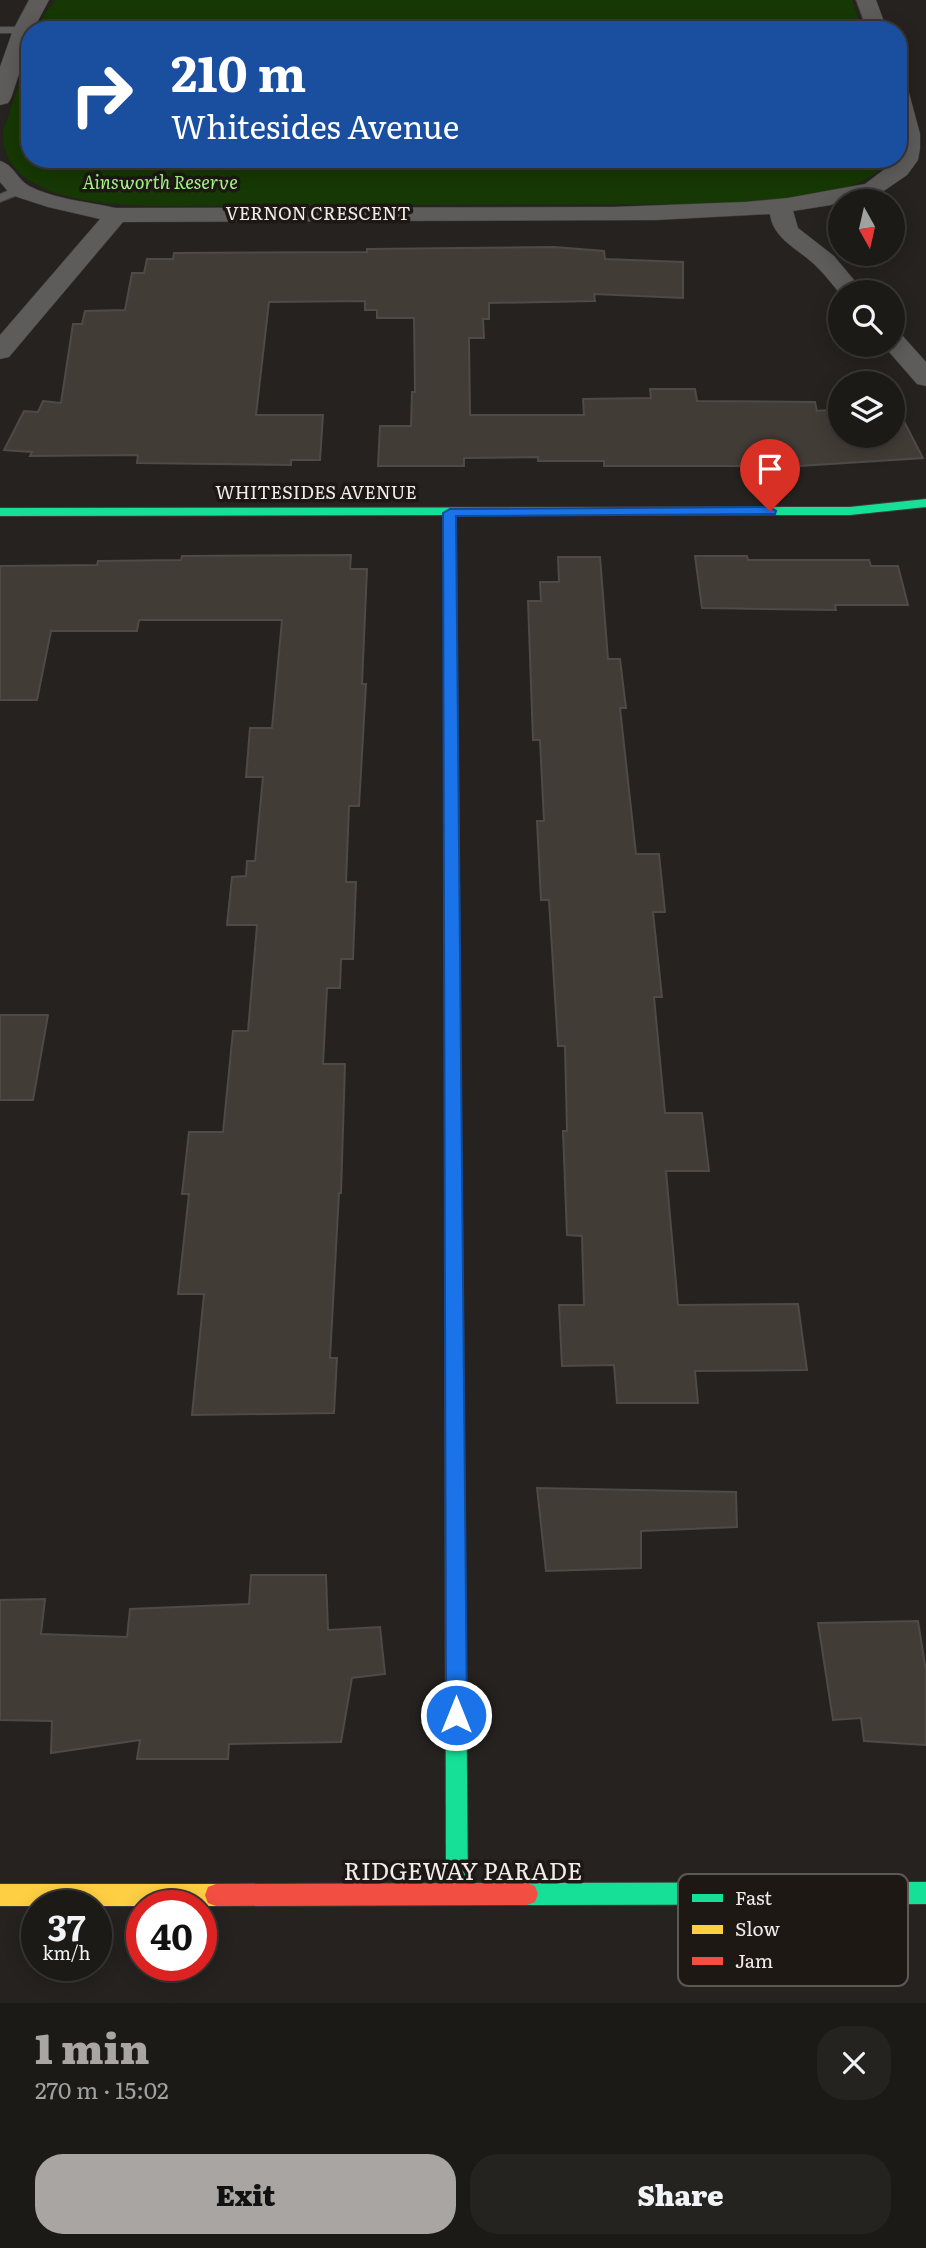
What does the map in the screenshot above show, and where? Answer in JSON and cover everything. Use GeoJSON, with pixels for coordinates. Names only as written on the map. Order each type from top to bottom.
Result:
{"type":"FeatureCollection","features":[{"type":"Feature","properties":{"kind":"street"},"geometry":{"type":"LineString","coordinates":[[28,21],[38,0]]}},
{"type":"Feature","properties":{"kind":"street"},"geometry":{"type":"LineString","coordinates":[[866,0],[874,21]]}},
{"type":"Feature","properties":{"kind":"street"},"geometry":{"type":"LineString","coordinates":[[0,98],[21,36]]}},
{"type":"Feature","properties":{"kind":"street","name":"VERNON CRESCENT"},"geometry":{"type":"LineString","coordinates":[[907,120],[907,158]]}},
{"type":"Feature","properties":{"kind":"street","name":"VERNON CRESCENT"},"geometry":{"type":"LineString","coordinates":[[0,168],[10,194],[116,215],[784,213],[828,208]]}},
{"type":"Feature","properties":{"kind":"street","name":"VERNON CRESCENT"},"geometry":{"type":"LineString","coordinates":[[874,189],[892,177],[899,168]]}},
{"type":"Feature","properties":{"kind":"street","name":"VERNON CRESCENT"},"geometry":{"type":"LineString","coordinates":[[784,213],[828,201]]}},
{"type":"Feature","properties":{"kind":"street"},"geometry":{"type":"LineString","coordinates":[[784,213],[790,233],[825,261],[842,280]]}},
{"type":"Feature","properties":{"kind":"street"},"geometry":{"type":"LineString","coordinates":[[0,351],[116,215]]}},
{"type":"Feature","properties":{"kind":"street"},"geometry":{"type":"LineString","coordinates":[[905,355],[926,378]]}},
{"type":"Feature","properties":{"kind":"street","name":"WHITESIDES AVENUE"},"geometry":{"type":"LineString","coordinates":[[0,513],[850,511],[926,503]]}},
{"type":"Feature","properties":{"kind":"street"},"geometry":{"type":"LineString","coordinates":[[450,513],[457,1894]]}},
{"type":"Feature","properties":{"kind":"street","name":"RIDGEWAY PARADE"},"geometry":{"type":"LineString","coordinates":[[908,1893],[926,1893]]}},
{"type":"Feature","properties":{"kind":"street","name":"RIDGEWAY PARADE"},"geometry":{"type":"LineString","coordinates":[[0,1895],[678,1894]]}},
{"type":"Feature","properties":{"kind":"lane"},"geometry":{"type":"LineString","coordinates":[[0,30],[21,30]]}},
{"type":"Feature","properties":{"kind":"green space"},"geometry":{"type":"Polygon","coordinates":[[[56,0],[852,0],[859,21],[41,21],[56,0]]]}},
{"type":"Feature","properties":{"kind":"green space","name":"Ainsworth Reserve"},"geometry":{"type":"Polygon","coordinates":[[[21,78],[21,168],[882,168],[849,187],[828,189],[828,193],[763,204],[159,206],[87,201],[62,195],[38,186],[19,173],[7,155],[3,131],[21,78]]]}},
{"type":"Feature","properties":{"kind":"building"},"geometry":{"type":"Polygon","coordinates":[[[554,247],[604,251],[605,259],[683,262],[683,298],[594,294],[595,301],[489,303],[489,319],[483,319],[484,338],[469,338],[470,415],[584,415],[583,399],[651,398],[650,389],[695,389],[697,401],[815,402],[817,411],[828,410],[828,448],[905,448],[905,423],[923,458],[799,466],[604,466],[604,461],[538,461],[538,457],[464,458],[464,466],[378,466],[380,426],[411,426],[412,392],[415,392],[414,318],[377,318],[377,310],[365,310],[365,301],[269,302],[256,415],[323,415],[320,460],[291,460],[291,465],[137,463],[138,455],[30,456],[32,452],[4,450],[24,411],[38,412],[43,401],[61,403],[73,324],[82,324],[85,311],[125,310],[132,273],[144,273],[147,259],[173,259],[174,253],[367,252],[367,249],[554,247]]]}},
{"type":"Feature","properties":{"kind":"building"},"geometry":{"type":"Polygon","coordinates":[[[351,555],[350,569],[367,569],[362,684],[366,684],[359,806],[349,806],[346,882],[356,882],[353,959],[341,959],[340,988],[327,988],[323,1064],[345,1064],[341,1193],[330,1358],[337,1358],[334,1413],[192,1415],[204,1294],[178,1294],[189,1194],[182,1194],[189,1132],[223,1132],[233,1031],[248,1031],[257,925],[227,925],[232,877],[246,876],[247,861],[255,861],[263,777],[246,777],[250,728],[272,728],[282,620],[139,620],[137,631],[51,631],[37,700],[0,700],[0,566],[97,565],[98,561],[181,560],[182,556],[351,555]]]}},
{"type":"Feature","properties":{"kind":"building"},"geometry":{"type":"Polygon","coordinates":[[[695,556],[747,556],[748,560],[869,560],[871,566],[898,566],[908,605],[835,605],[836,610],[702,608],[695,556]]]}},
{"type":"Feature","properties":{"kind":"building"},"geometry":{"type":"Polygon","coordinates":[[[558,557],[600,557],[608,659],[620,659],[626,708],[620,708],[636,854],[659,854],[665,912],[653,912],[662,997],[654,997],[665,1113],[702,1113],[709,1171],[666,1171],[678,1305],[798,1304],[807,1370],[695,1371],[698,1403],[617,1403],[614,1365],[562,1366],[559,1305],[584,1305],[582,1236],[567,1235],[563,1131],[567,1131],[565,1046],[558,1046],[549,900],[541,900],[537,821],[544,821],[540,740],[533,740],[528,601],[541,601],[540,582],[559,582],[558,557]]]}},
{"type":"Feature","properties":{"kind":"building"},"geometry":{"type":"Polygon","coordinates":[[[0,1015],[48,1015],[33,1100],[0,1100],[0,1015]]]}},
{"type":"Feature","properties":{"kind":"building"},"geometry":{"type":"Polygon","coordinates":[[[537,1488],[736,1492],[737,1527],[641,1531],[641,1568],[546,1571],[537,1488]]]}},
{"type":"Feature","properties":{"kind":"building"},"geometry":{"type":"Polygon","coordinates":[[[251,1575],[326,1575],[328,1630],[380,1627],[385,1674],[352,1678],[341,1742],[229,1744],[228,1759],[137,1759],[140,1740],[51,1753],[52,1721],[0,1720],[0,1600],[45,1599],[41,1634],[127,1637],[130,1609],[249,1604],[251,1575]]]}},
{"type":"Feature","properties":{"kind":"building"},"geometry":{"type":"Polygon","coordinates":[[[918,1621],[926,1671],[926,1745],[864,1741],[861,1718],[833,1720],[818,1623],[918,1621]]]}},
{"type":"Feature","properties":{"kind":"traffic: fast"},"geometry":{"type":"LineString","coordinates":[[0,512],[850,511],[926,503]]}},
{"type":"Feature","properties":{"kind":"traffic: fast"},"geometry":{"type":"LineString","coordinates":[[450,513],[453,1121]]}},
{"type":"Feature","properties":{"kind":"traffic: fast"},"geometry":{"type":"LineString","coordinates":[[454,1306],[457,1894]]}},
{"type":"Feature","properties":{"kind":"traffic: fast"},"geometry":{"type":"LineString","coordinates":[[908,1893],[926,1893]]}},
{"type":"Feature","properties":{"kind":"traffic: fast"},"geometry":{"type":"LineString","coordinates":[[527,1894],[678,1894]]}},
{"type":"Feature","properties":{"kind":"traffic: slow"},"geometry":{"type":"LineString","coordinates":[[0,1895],[126,1895]]}},
{"type":"Feature","properties":{"kind":"traffic: jam"},"geometry":{"type":"LineString","coordinates":[[453,1121],[454,1306]]}},
{"type":"Feature","properties":{"kind":"traffic: jam"},"geometry":{"type":"LineString","coordinates":[[217,1895],[527,1894]]}},
{"type":"Feature","properties":{"kind":"route"},"geometry":{"type":"LineString","coordinates":[[456,1715],[450,513],[770,511]]}}]}
